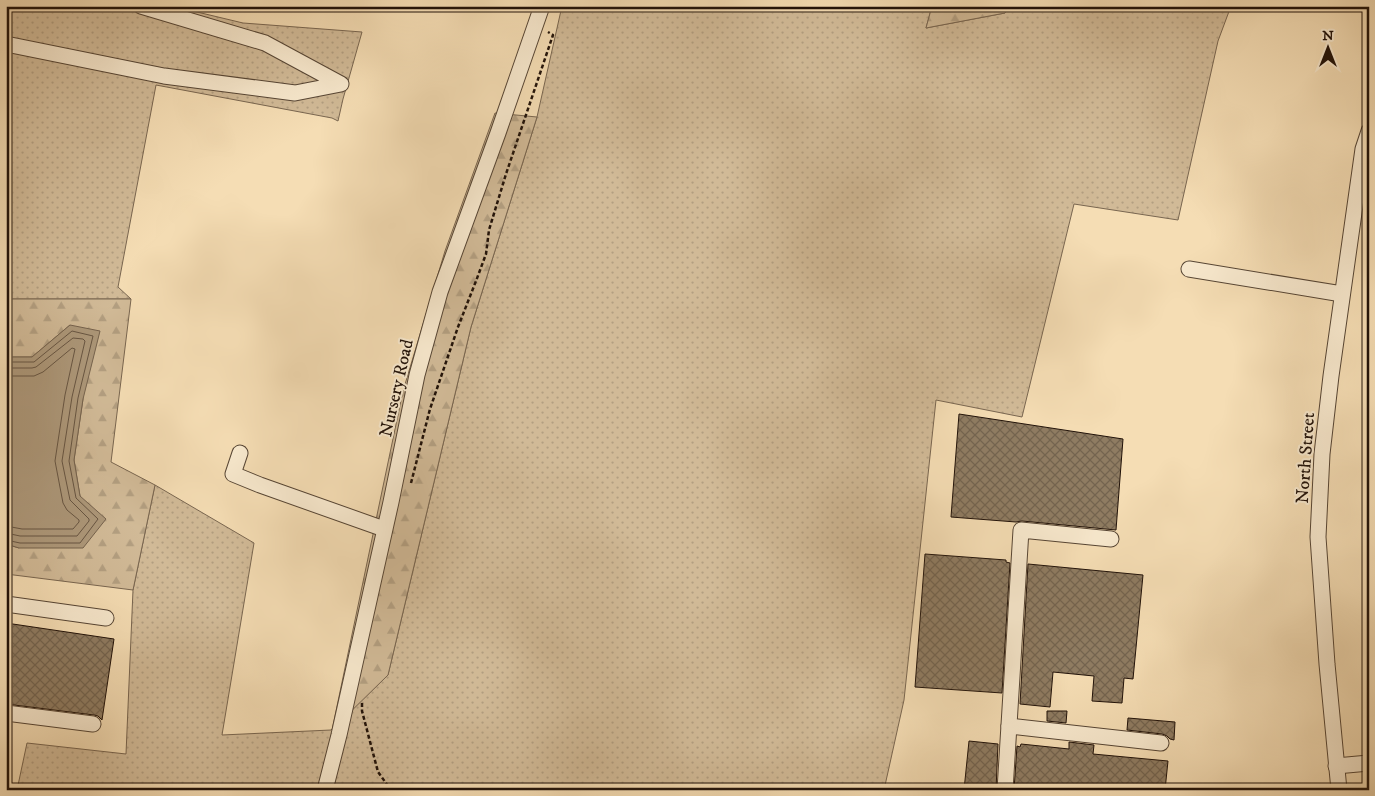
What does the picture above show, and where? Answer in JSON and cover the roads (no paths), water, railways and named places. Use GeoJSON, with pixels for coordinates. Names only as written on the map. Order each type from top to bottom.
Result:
{"type":"FeatureCollection","features":[{"type":"Feature","properties":{"kind":"street"},"geometry":{"type":"LineString","coordinates":[[6,44],[164,76],[295,93],[341,84],[266,43],[141,6]]}},
{"type":"Feature","properties":{"kind":"street","name":"Nursery Road"},"geometry":{"type":"LineString","coordinates":[[325,790],[339,734],[417,375],[440,292],[498,134],[542,6]]}},
{"type":"Feature","properties":{"kind":"street","name":"North Street"},"geometry":{"type":"LineString","coordinates":[[1338,790],[1318,537],[1322,454],[1330,376],[1363,150],[1369,131]]}},
{"type":"Feature","properties":{"kind":"street"},"geometry":{"type":"LineString","coordinates":[[1189,269],[1342,294]]}},
{"type":"Feature","properties":{"kind":"street"},"geometry":{"type":"LineString","coordinates":[[240,453],[233,474],[384,529]]}},
{"type":"Feature","properties":{"kind":"street"},"geometry":{"type":"LineString","coordinates":[[1005,790],[1021,530],[1112,539]]}},
{"type":"Feature","properties":{"kind":"street"},"geometry":{"type":"LineString","coordinates":[[6,604],[106,618]]}},
{"type":"Feature","properties":{"kind":"street"},"geometry":{"type":"LineString","coordinates":[[6,713],[93,724]]}},
{"type":"Feature","properties":{"kind":"street"},"geometry":{"type":"LineString","coordinates":[[1009,726],[1161,744]]}},
{"type":"Feature","properties":{"kind":"street"},"geometry":{"type":"LineString","coordinates":[[1336,766],[1369,763]]}},
{"type":"Feature","properties":{"kind":"water"},"geometry":{"type":"Polygon","coordinates":[[[70,325],[100,331],[83,399],[74,460],[80,496],[106,519],[83,548],[19,548],[6,544],[6,357],[32,357],[70,325]]]}}]}
